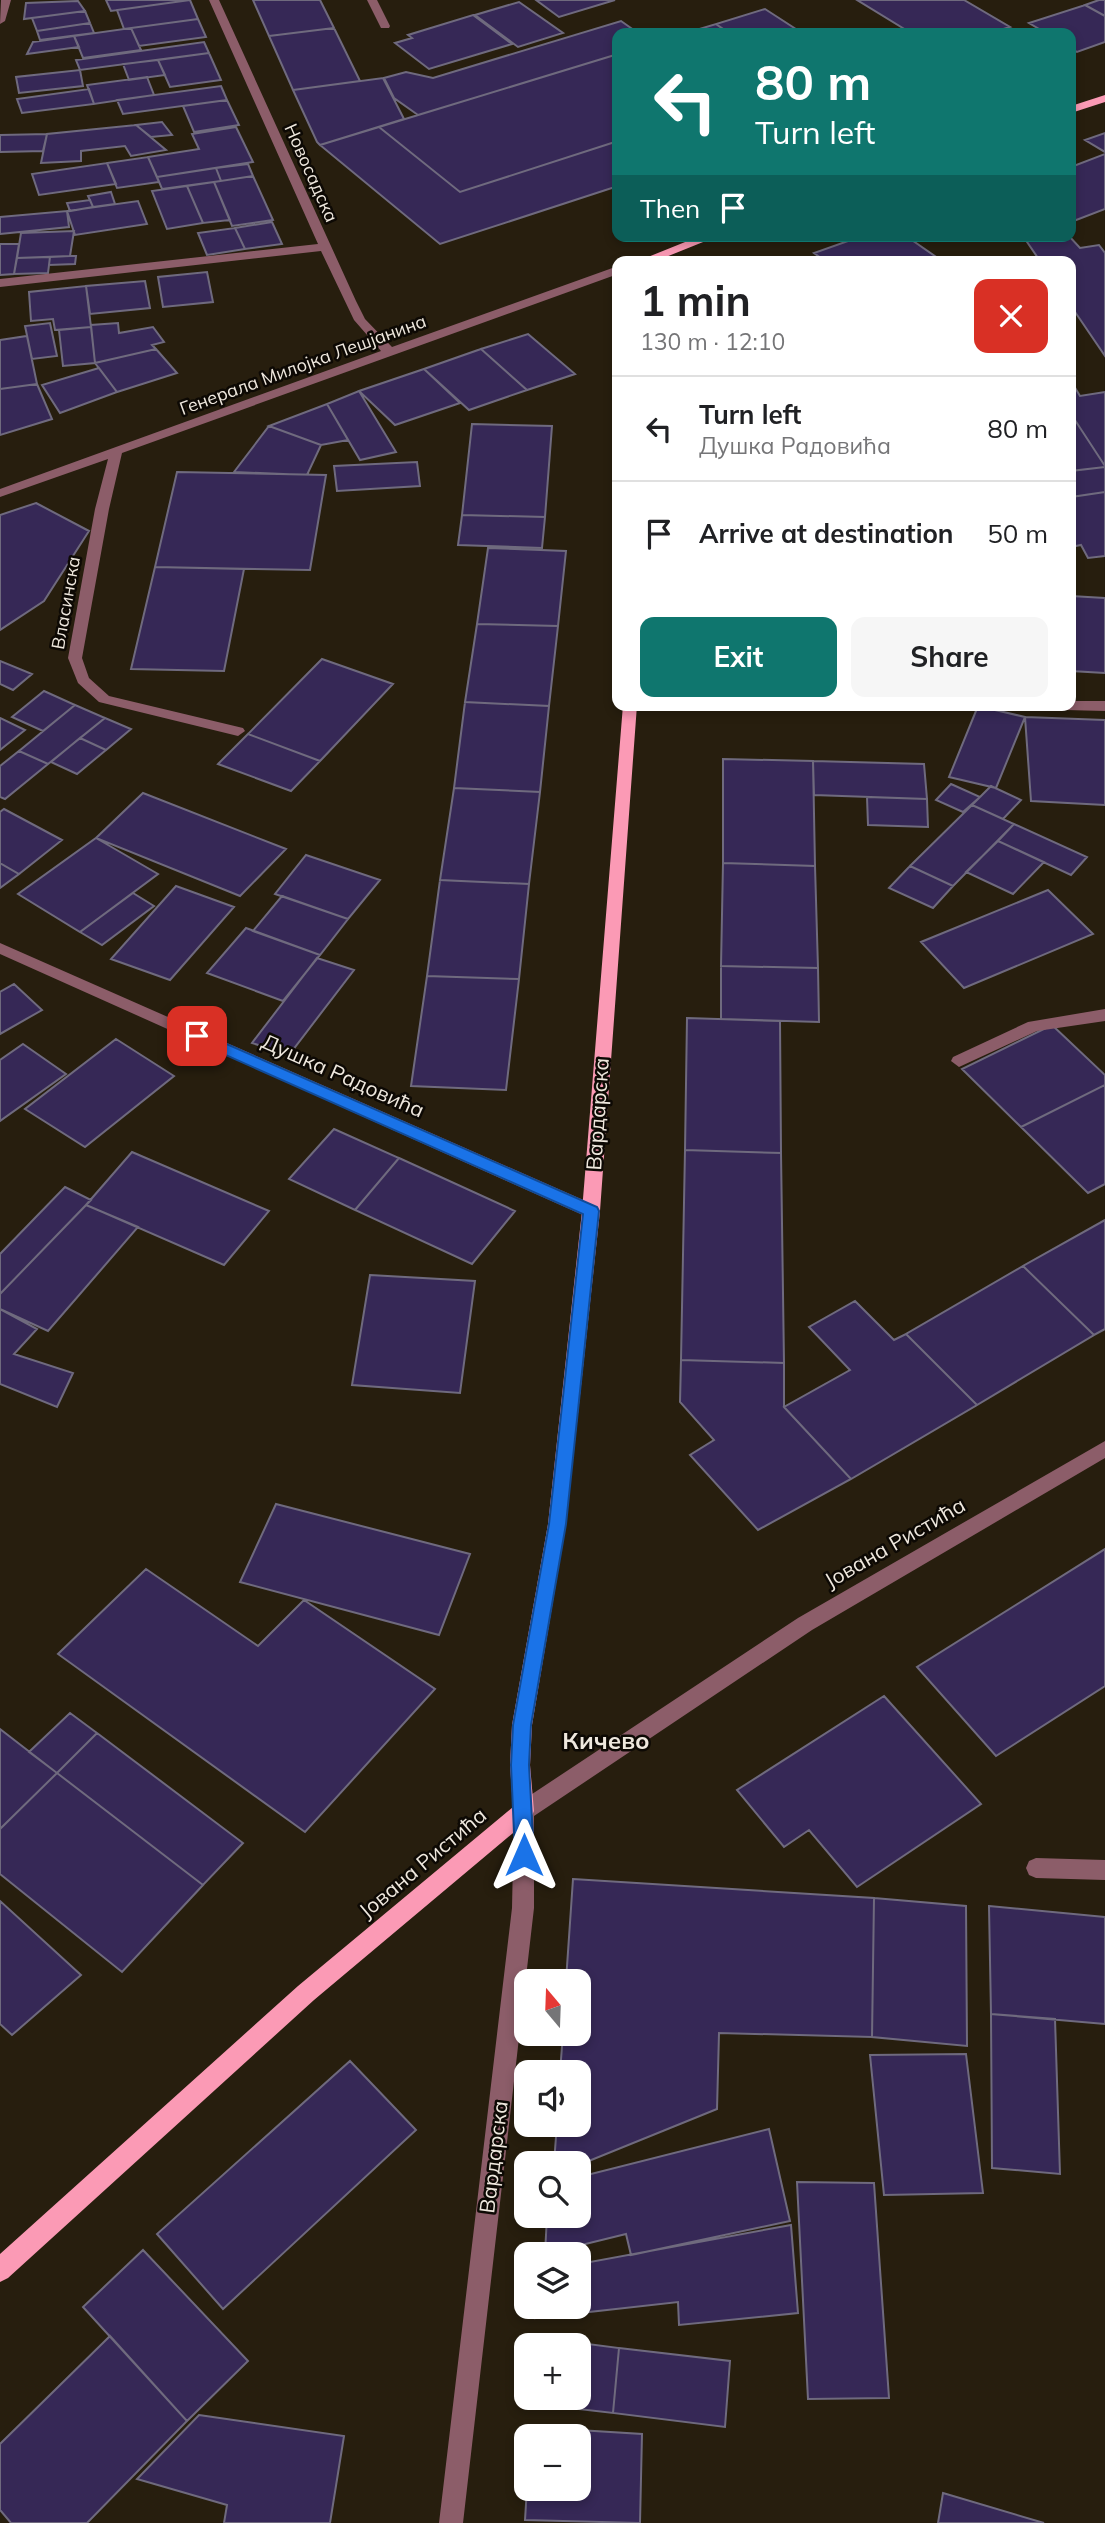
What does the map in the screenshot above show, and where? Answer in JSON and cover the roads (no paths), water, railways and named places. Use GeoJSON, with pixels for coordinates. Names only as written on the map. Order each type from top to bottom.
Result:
{"type":"FeatureCollection","features":[{"type":"Feature","properties":{"kind":"main road"},"geometry":{"type":"LineString","coordinates":[[1076,108],[1105,98]]}},
{"type":"Feature","properties":{"kind":"main road"},"geometry":{"type":"LineString","coordinates":[[658,256],[696,242]]}},
{"type":"Feature","properties":{"kind":"main road","name":"Вардарска"},"geometry":{"type":"LineString","coordinates":[[524,1811],[520,1765],[522,1725],[557,1524],[591,1211],[630,711]]}},
{"type":"Feature","properties":{"kind":"main road","name":"Јована Ристића"},"geometry":{"type":"LineString","coordinates":[[0,2270],[306,1993],[524,1811]]}},
{"type":"Feature","properties":{"kind":"street"},"geometry":{"type":"LineString","coordinates":[[0,21],[6,0]]}},
{"type":"Feature","properties":{"kind":"street","name":"Новосадска"},"geometry":{"type":"LineString","coordinates":[[214,0],[360,320],[389,352]]}},
{"type":"Feature","properties":{"kind":"street"},"geometry":{"type":"LineString","coordinates":[[372,0],[385,26]]}},
{"type":"Feature","properties":{"kind":"street"},"geometry":{"type":"LineString","coordinates":[[0,283],[325,247]]}},
{"type":"Feature","properties":{"kind":"street","name":"Генерала Милојка Лешјанина"},"geometry":{"type":"LineString","coordinates":[[0,493],[612,272]]}},
{"type":"Feature","properties":{"kind":"street","name":"Власинска"},"geometry":{"type":"LineString","coordinates":[[116,451],[102,509],[75,658],[83,680],[104,699],[238,731]]}},
{"type":"Feature","properties":{"kind":"street"},"geometry":{"type":"LineString","coordinates":[[1076,705],[1105,706]]}},
{"type":"Feature","properties":{"kind":"street","name":"Душка Радовића"},"geometry":{"type":"LineString","coordinates":[[0,948],[591,1211]]}},
{"type":"Feature","properties":{"kind":"street"},"geometry":{"type":"LineString","coordinates":[[959,1061],[1034,1026],[1105,1015]]}},
{"type":"Feature","properties":{"kind":"street","name":"Јована Ристића"},"geometry":{"type":"LineString","coordinates":[[524,1811],[805,1624],[1105,1449]]}},
{"type":"Feature","properties":{"kind":"street","name":"Вардарска"},"geometry":{"type":"LineString","coordinates":[[451,2523],[523,1908],[524,1811]]}},
{"type":"Feature","properties":{"kind":"street"},"geometry":{"type":"LineString","coordinates":[[1035,1868],[1105,1870]]}},
{"type":"Feature","properties":{"kind":"district","name":"Кичево"},"geometry":{"type":"Point","coordinates":[606,1741]}}]}
